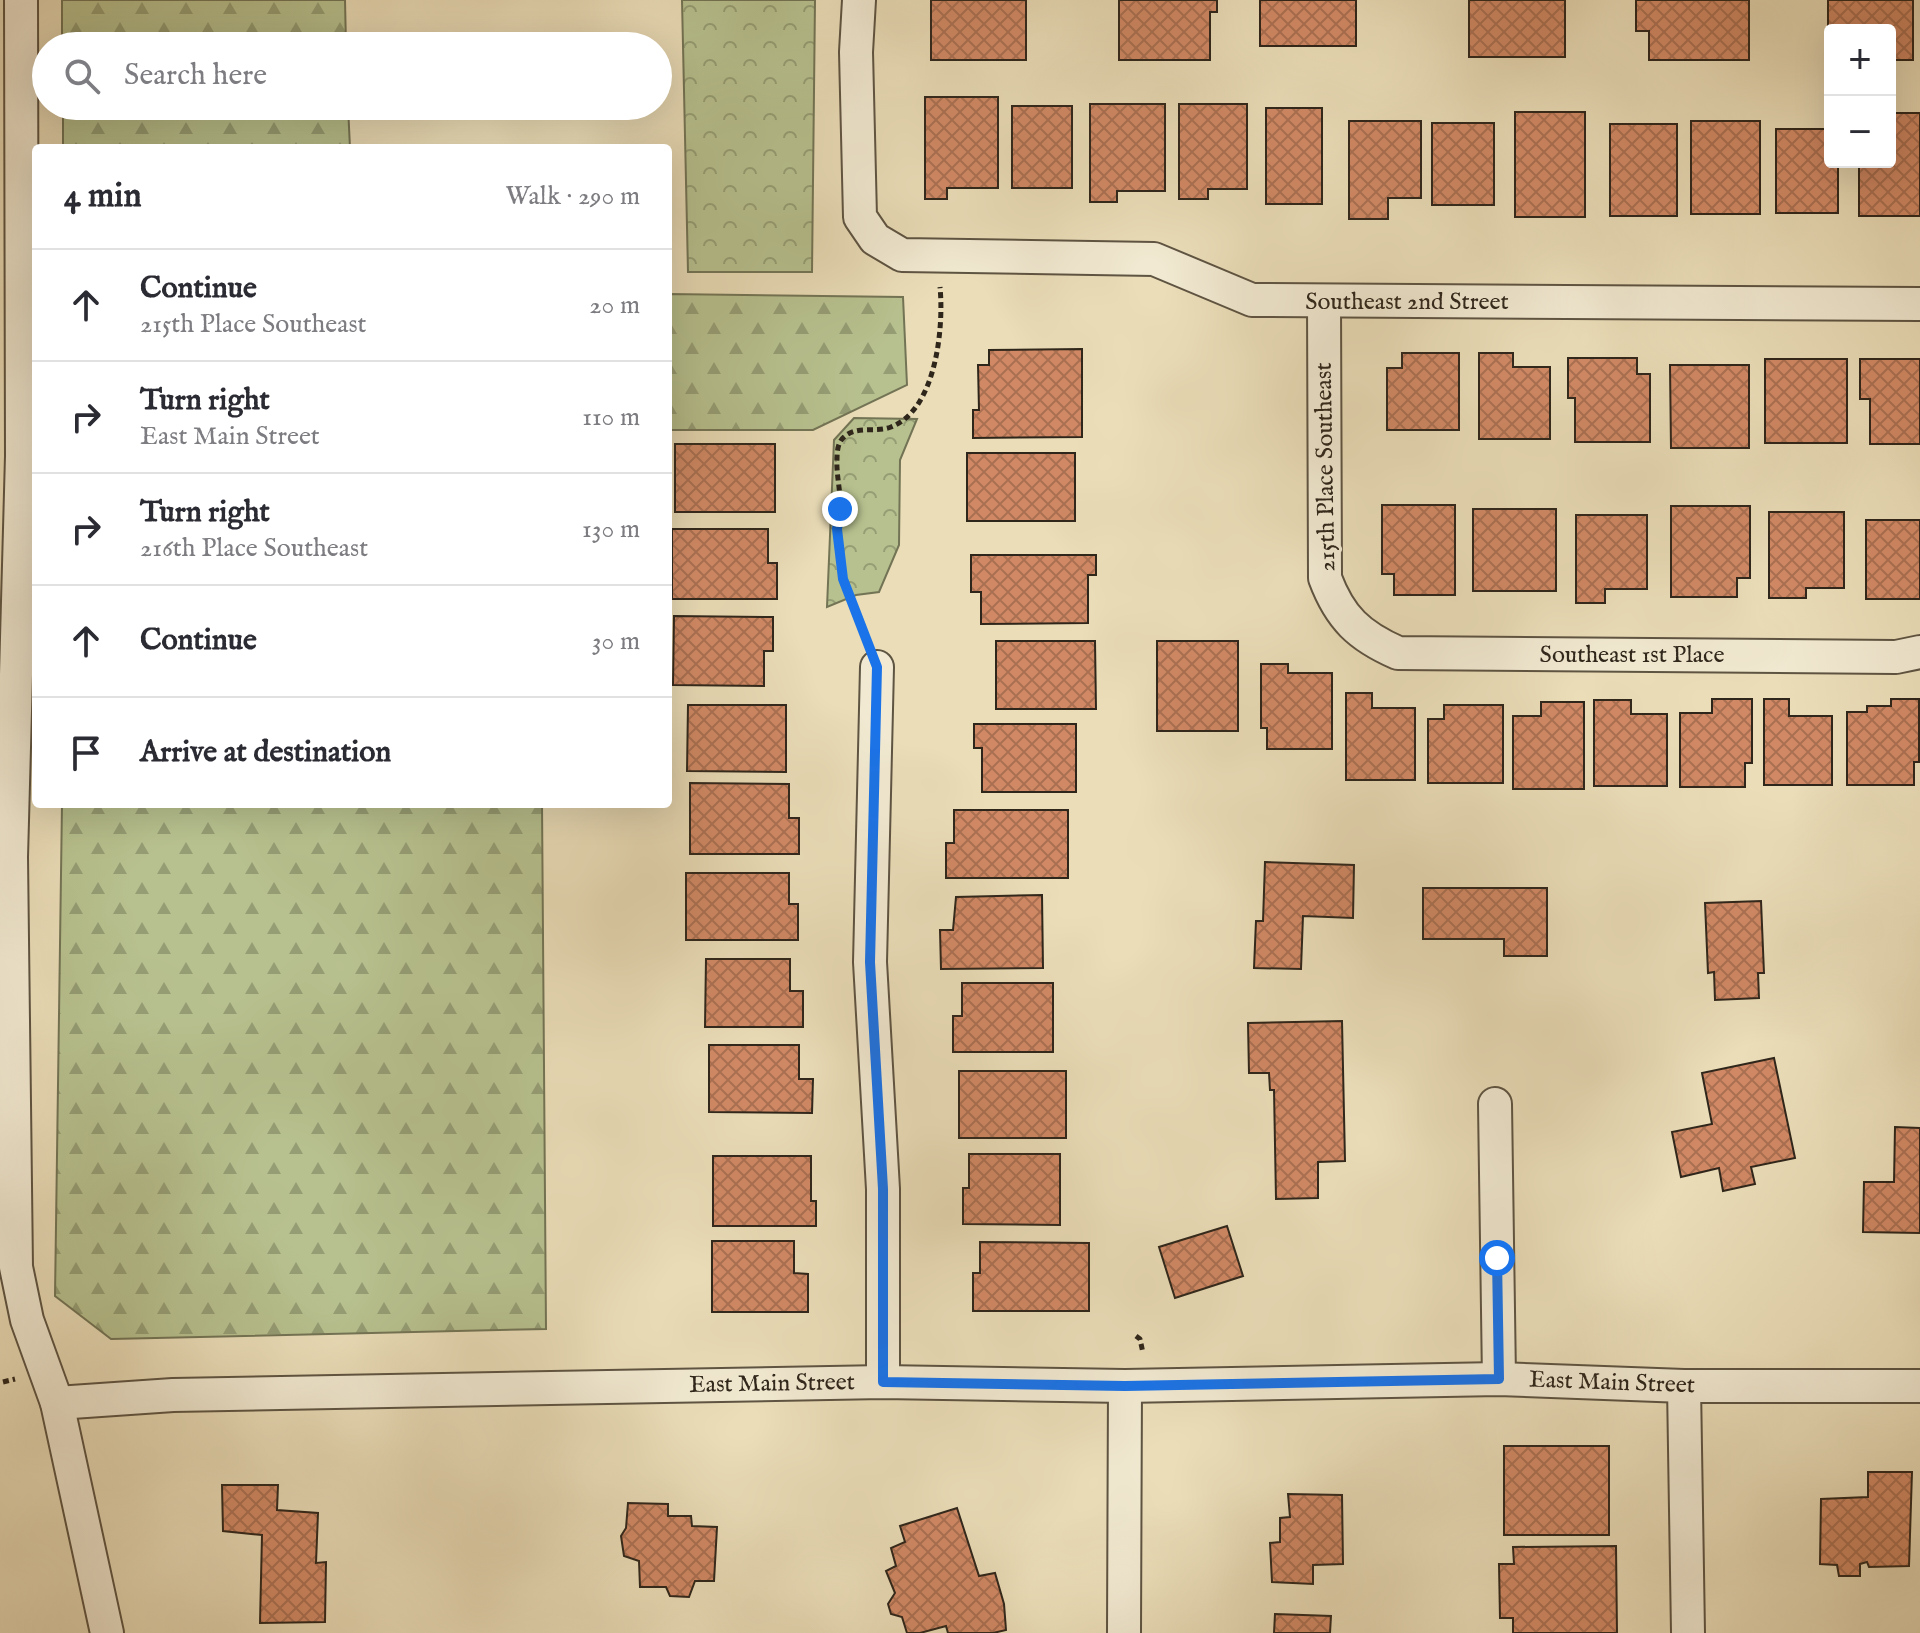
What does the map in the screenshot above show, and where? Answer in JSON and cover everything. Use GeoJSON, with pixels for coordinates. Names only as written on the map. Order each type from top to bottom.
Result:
{"type":"FeatureCollection","features":[{"type":"Feature","properties":{"kind":"street"},"geometry":{"type":"LineString","coordinates":[[21,0],[22,456],[5,857],[16,1267],[27,1320],[57,1403],[107,1633]]}},
{"type":"Feature","properties":{"kind":"street","name":"Southeast 2nd Street"},"geometry":{"type":"LineString","coordinates":[[859,0],[856,52],[860,217],[875,239],[902,255],[1154,259],[1252,300],[1920,304]]}},
{"type":"Feature","properties":{"kind":"street","name":"215th Place Southeast"},"geometry":{"type":"LineString","coordinates":[[1324,302],[1325,578],[1334,602],[1351,624]]}},
{"type":"Feature","properties":{"kind":"street","name":"Southeast 1st Place"},"geometry":{"type":"LineString","coordinates":[[1351,624],[1372,642],[1398,653],[1896,657],[1920,652]]}},
{"type":"Feature","properties":{"kind":"street"},"geometry":{"type":"LineString","coordinates":[[877,667],[870,962],[883,1189],[883,1382]]}},
{"type":"Feature","properties":{"kind":"street"},"geometry":{"type":"LineString","coordinates":[[1495,1104],[1499,1379]]}},
{"type":"Feature","properties":{"kind":"street","name":"East Main Street"},"geometry":{"type":"LineString","coordinates":[[57,1403],[173,1395],[883,1382],[1125,1386],[1499,1379],[1684,1386],[1920,1386]]}},
{"type":"Feature","properties":{"kind":"street"},"geometry":{"type":"LineString","coordinates":[[1124,1633],[1125,1386]]}},
{"type":"Feature","properties":{"kind":"street"},"geometry":{"type":"LineString","coordinates":[[1684,1386],[1688,1633]]}},
{"type":"Feature","properties":{"kind":"path"},"geometry":{"type":"LineString","coordinates":[[877,667],[843,579],[837,529],[840,509],[836,460],[838,444],[851,432],[885,430],[895,426],[914,411],[922,399],[941,337],[941,288],[937,281]]}},
{"type":"Feature","properties":{"kind":"green space"},"geometry":{"type":"Polygon","coordinates":[[[62,0],[345,0],[346,32],[62,32],[62,0]]]}},
{"type":"Feature","properties":{"kind":"green space"},"geometry":{"type":"Polygon","coordinates":[[[682,0],[815,0],[812,272],[688,272],[682,0]]]}},
{"type":"Feature","properties":{"kind":"green space"},"geometry":{"type":"Polygon","coordinates":[[[63,120],[349,120],[350,144],[63,144],[63,120]]]}},
{"type":"Feature","properties":{"kind":"green space"},"geometry":{"type":"Polygon","coordinates":[[[672,294],[903,297],[907,385],[813,430],[672,430],[672,294]]]}},
{"type":"Feature","properties":{"kind":"green space"},"geometry":{"type":"Polygon","coordinates":[[[854,418],[917,419],[900,460],[899,545],[879,592],[856,595],[827,607],[834,440],[854,418]]]}},
{"type":"Feature","properties":{"kind":"green space"},"geometry":{"type":"Polygon","coordinates":[[[62,808],[542,808],[546,1329],[111,1339],[55,1296],[62,808]]]}},
{"type":"Feature","properties":{"kind":"building"},"geometry":{"type":"Polygon","coordinates":[[[931,0],[1026,0],[1026,60],[931,60],[931,0]]]}},
{"type":"Feature","properties":{"kind":"building"},"geometry":{"type":"Polygon","coordinates":[[[1119,0],[1217,0],[1217,12],[1210,12],[1210,60],[1119,60],[1119,0]]]}},
{"type":"Feature","properties":{"kind":"building"},"geometry":{"type":"Polygon","coordinates":[[[1260,0],[1356,0],[1356,46],[1260,46],[1260,0]]]}},
{"type":"Feature","properties":{"kind":"building"},"geometry":{"type":"Polygon","coordinates":[[[1469,0],[1565,0],[1565,57],[1469,57],[1469,0]]]}},
{"type":"Feature","properties":{"kind":"building"},"geometry":{"type":"Polygon","coordinates":[[[1636,0],[1749,0],[1749,60],[1649,60],[1649,31],[1636,31],[1636,0]]]}},
{"type":"Feature","properties":{"kind":"building"},"geometry":{"type":"Polygon","coordinates":[[[1828,0],[1913,0],[1913,60],[1896,60],[1896,24],[1828,24],[1828,0]]]}},
{"type":"Feature","properties":{"kind":"building"},"geometry":{"type":"Polygon","coordinates":[[[925,97],[998,97],[998,188],[947,188],[947,199],[925,199],[925,97]]]}},
{"type":"Feature","properties":{"kind":"building"},"geometry":{"type":"Polygon","coordinates":[[[1090,104],[1165,104],[1165,191],[1117,191],[1117,202],[1090,202],[1090,104]]]}},
{"type":"Feature","properties":{"kind":"building"},"geometry":{"type":"Polygon","coordinates":[[[1179,104],[1247,104],[1247,189],[1208,189],[1208,199],[1179,199],[1179,104]]]}},
{"type":"Feature","properties":{"kind":"building"},"geometry":{"type":"Polygon","coordinates":[[[1012,106],[1072,106],[1072,188],[1012,188],[1012,106]]]}},
{"type":"Feature","properties":{"kind":"building"},"geometry":{"type":"Polygon","coordinates":[[[1266,108],[1322,108],[1322,204],[1266,204],[1266,108]]]}},
{"type":"Feature","properties":{"kind":"building"},"geometry":{"type":"Polygon","coordinates":[[[1515,112],[1585,112],[1585,217],[1515,217],[1515,112]]]}},
{"type":"Feature","properties":{"kind":"building"},"geometry":{"type":"Polygon","coordinates":[[[1896,113],[1920,113],[1920,216],[1859,216],[1859,168],[1896,168],[1896,113]]]}},
{"type":"Feature","properties":{"kind":"building"},"geometry":{"type":"Polygon","coordinates":[[[1349,121],[1421,121],[1421,198],[1388,198],[1388,219],[1349,219],[1349,121]]]}},
{"type":"Feature","properties":{"kind":"building"},"geometry":{"type":"Polygon","coordinates":[[[1691,121],[1760,121],[1760,214],[1691,214],[1691,121]]]}},
{"type":"Feature","properties":{"kind":"building"},"geometry":{"type":"Polygon","coordinates":[[[1432,123],[1494,123],[1494,205],[1432,205],[1432,123]]]}},
{"type":"Feature","properties":{"kind":"building"},"geometry":{"type":"Polygon","coordinates":[[[1610,124],[1677,124],[1677,216],[1610,216],[1610,124]]]}},
{"type":"Feature","properties":{"kind":"building"},"geometry":{"type":"Polygon","coordinates":[[[1776,129],[1824,129],[1824,168],[1838,168],[1838,213],[1776,213],[1776,129]]]}},
{"type":"Feature","properties":{"kind":"building"},"geometry":{"type":"Polygon","coordinates":[[[1082,349],[1082,437],[973,438],[973,410],[979,410],[978,365],[989,365],[989,350],[1082,349]]]}},
{"type":"Feature","properties":{"kind":"building"},"geometry":{"type":"Polygon","coordinates":[[[1402,353],[1459,353],[1459,430],[1387,430],[1387,368],[1402,368],[1402,353]]]}},
{"type":"Feature","properties":{"kind":"building"},"geometry":{"type":"Polygon","coordinates":[[[1479,353],[1513,353],[1513,367],[1550,367],[1550,439],[1479,439],[1479,353]]]}},
{"type":"Feature","properties":{"kind":"building"},"geometry":{"type":"Polygon","coordinates":[[[1568,358],[1637,358],[1637,374],[1650,374],[1650,442],[1575,442],[1575,398],[1568,398],[1568,358]]]}},
{"type":"Feature","properties":{"kind":"building"},"geometry":{"type":"Polygon","coordinates":[[[1765,359],[1847,359],[1847,443],[1765,443],[1765,359]]]}},
{"type":"Feature","properties":{"kind":"building"},"geometry":{"type":"Polygon","coordinates":[[[1860,359],[1920,359],[1920,444],[1870,444],[1870,399],[1860,399],[1860,359]]]}},
{"type":"Feature","properties":{"kind":"building"},"geometry":{"type":"Polygon","coordinates":[[[1670,365],[1749,365],[1749,448],[1671,448],[1670,365]]]}},
{"type":"Feature","properties":{"kind":"building"},"geometry":{"type":"Polygon","coordinates":[[[675,444],[775,444],[775,512],[675,512],[675,444]]]}},
{"type":"Feature","properties":{"kind":"building"},"geometry":{"type":"Polygon","coordinates":[[[967,453],[1075,453],[1075,521],[967,521],[967,453]]]}},
{"type":"Feature","properties":{"kind":"building"},"geometry":{"type":"Polygon","coordinates":[[[1382,505],[1455,505],[1455,595],[1394,595],[1394,574],[1382,574],[1382,505]]]}},
{"type":"Feature","properties":{"kind":"building"},"geometry":{"type":"Polygon","coordinates":[[[1671,506],[1750,506],[1750,578],[1737,578],[1737,597],[1671,597],[1671,506]]]}},
{"type":"Feature","properties":{"kind":"building"},"geometry":{"type":"Polygon","coordinates":[[[1473,509],[1556,509],[1556,591],[1473,591],[1473,509]]]}},
{"type":"Feature","properties":{"kind":"building"},"geometry":{"type":"Polygon","coordinates":[[[1769,512],[1844,512],[1844,588],[1806,588],[1806,598],[1769,598],[1769,512]]]}},
{"type":"Feature","properties":{"kind":"building"},"geometry":{"type":"Polygon","coordinates":[[[1576,515],[1647,515],[1647,589],[1605,589],[1605,603],[1576,603],[1576,515]]]}},
{"type":"Feature","properties":{"kind":"building"},"geometry":{"type":"Polygon","coordinates":[[[1866,520],[1920,520],[1920,599],[1866,599],[1866,520]]]}},
{"type":"Feature","properties":{"kind":"building"},"geometry":{"type":"Polygon","coordinates":[[[672,529],[768,529],[768,563],[777,563],[777,599],[672,599],[672,529]]]}},
{"type":"Feature","properties":{"kind":"building"},"geometry":{"type":"Polygon","coordinates":[[[971,555],[1096,555],[1096,575],[1088,575],[1088,623],[981,624],[981,592],[971,592],[971,555]]]}},
{"type":"Feature","properties":{"kind":"building"},"geometry":{"type":"Polygon","coordinates":[[[674,616],[773,617],[773,651],[764,651],[764,686],[673,685],[674,616]]]}},
{"type":"Feature","properties":{"kind":"building"},"geometry":{"type":"Polygon","coordinates":[[[996,641],[1095,641],[1096,709],[996,709],[996,641]]]}},
{"type":"Feature","properties":{"kind":"building"},"geometry":{"type":"Polygon","coordinates":[[[1157,641],[1238,641],[1238,731],[1157,731],[1157,641]]]}},
{"type":"Feature","properties":{"kind":"building"},"geometry":{"type":"Polygon","coordinates":[[[1261,664],[1288,664],[1288,673],[1332,673],[1332,749],[1267,749],[1267,728],[1261,728],[1261,664]]]}},
{"type":"Feature","properties":{"kind":"building"},"geometry":{"type":"Polygon","coordinates":[[[1346,693],[1372,693],[1372,708],[1415,708],[1415,780],[1346,780],[1346,693]]]}},
{"type":"Feature","properties":{"kind":"building"},"geometry":{"type":"Polygon","coordinates":[[[1712,699],[1752,699],[1752,763],[1745,763],[1745,787],[1680,787],[1680,713],[1712,713],[1712,699]]]}},
{"type":"Feature","properties":{"kind":"building"},"geometry":{"type":"Polygon","coordinates":[[[1764,699],[1789,699],[1789,716],[1832,716],[1832,785],[1764,785],[1764,699]]]}},
{"type":"Feature","properties":{"kind":"building"},"geometry":{"type":"Polygon","coordinates":[[[1891,699],[1919,699],[1919,762],[1914,762],[1914,785],[1847,785],[1847,712],[1867,712],[1867,706],[1891,706],[1891,699]]]}},
{"type":"Feature","properties":{"kind":"building"},"geometry":{"type":"Polygon","coordinates":[[[1594,700],[1631,700],[1631,714],[1667,714],[1667,786],[1594,786],[1594,700]]]}},
{"type":"Feature","properties":{"kind":"building"},"geometry":{"type":"Polygon","coordinates":[[[1541,702],[1584,702],[1584,789],[1513,789],[1513,716],[1541,716],[1541,702]]]}},
{"type":"Feature","properties":{"kind":"building"},"geometry":{"type":"Polygon","coordinates":[[[688,705],[786,705],[786,772],[687,771],[688,705]]]}},
{"type":"Feature","properties":{"kind":"building"},"geometry":{"type":"Polygon","coordinates":[[[1444,705],[1503,705],[1503,783],[1428,783],[1428,719],[1444,719],[1444,705]]]}},
{"type":"Feature","properties":{"kind":"building"},"geometry":{"type":"Polygon","coordinates":[[[974,724],[1076,724],[1076,792],[982,792],[982,748],[974,748],[974,724]]]}},
{"type":"Feature","properties":{"kind":"building"},"geometry":{"type":"Polygon","coordinates":[[[690,783],[789,784],[789,818],[799,818],[799,854],[690,854],[690,783]]]}},
{"type":"Feature","properties":{"kind":"building"},"geometry":{"type":"Polygon","coordinates":[[[954,810],[1068,810],[1068,878],[946,878],[946,843],[954,843],[954,810]]]}},
{"type":"Feature","properties":{"kind":"building"},"geometry":{"type":"Polygon","coordinates":[[[1265,862],[1354,865],[1353,918],[1303,916],[1301,969],[1254,968],[1256,921],[1263,921],[1265,862]]]}},
{"type":"Feature","properties":{"kind":"building"},"geometry":{"type":"Polygon","coordinates":[[[686,873],[789,873],[789,904],[798,904],[798,940],[686,940],[686,873]]]}},
{"type":"Feature","properties":{"kind":"building"},"geometry":{"type":"Polygon","coordinates":[[[1423,888],[1547,888],[1547,956],[1504,956],[1504,939],[1423,939],[1423,888]]]}},
{"type":"Feature","properties":{"kind":"building"},"geometry":{"type":"Polygon","coordinates":[[[1042,895],[1043,968],[941,969],[940,930],[953,930],[956,897],[1042,895]]]}},
{"type":"Feature","properties":{"kind":"building"},"geometry":{"type":"Polygon","coordinates":[[[1761,901],[1764,973],[1758,973],[1759,998],[1715,1000],[1714,972],[1708,973],[1705,903],[1761,901]]]}},
{"type":"Feature","properties":{"kind":"building"},"geometry":{"type":"Polygon","coordinates":[[[706,959],[790,959],[790,991],[803,991],[803,1027],[705,1027],[706,959]]]}},
{"type":"Feature","properties":{"kind":"building"},"geometry":{"type":"Polygon","coordinates":[[[962,983],[1053,983],[1053,1052],[953,1052],[953,1016],[962,1016],[962,983]]]}},
{"type":"Feature","properties":{"kind":"building"},"geometry":{"type":"Polygon","coordinates":[[[1342,1021],[1345,1161],[1318,1162],[1318,1198],[1276,1199],[1274,1090],[1270,1090],[1269,1073],[1249,1073],[1248,1023],[1342,1021]]]}},
{"type":"Feature","properties":{"kind":"building"},"geometry":{"type":"Polygon","coordinates":[[[709,1045],[799,1045],[799,1079],[813,1079],[812,1113],[709,1112],[709,1045]]]}},
{"type":"Feature","properties":{"kind":"building"},"geometry":{"type":"Polygon","coordinates":[[[1774,1058],[1795,1158],[1751,1167],[1755,1184],[1723,1191],[1719,1168],[1681,1177],[1672,1132],[1712,1124],[1702,1073],[1774,1058]]]}},
{"type":"Feature","properties":{"kind":"building"},"geometry":{"type":"Polygon","coordinates":[[[959,1071],[1066,1071],[1066,1138],[959,1138],[959,1071]]]}},
{"type":"Feature","properties":{"kind":"building"},"geometry":{"type":"Polygon","coordinates":[[[1895,1127],[1920,1128],[1920,1233],[1863,1232],[1864,1182],[1894,1182],[1895,1127]]]}},
{"type":"Feature","properties":{"kind":"building"},"geometry":{"type":"Polygon","coordinates":[[[969,1154],[1060,1154],[1060,1225],[963,1224],[963,1188],[969,1188],[969,1154]]]}},
{"type":"Feature","properties":{"kind":"building"},"geometry":{"type":"Polygon","coordinates":[[[713,1156],[811,1156],[811,1201],[816,1201],[816,1226],[713,1226],[713,1156]]]}},
{"type":"Feature","properties":{"kind":"building"},"geometry":{"type":"Polygon","coordinates":[[[1227,1226],[1243,1276],[1175,1298],[1159,1247],[1227,1226]]]}},
{"type":"Feature","properties":{"kind":"building"},"geometry":{"type":"Polygon","coordinates":[[[712,1241],[794,1241],[794,1273],[808,1274],[808,1312],[712,1312],[712,1241]]]}},
{"type":"Feature","properties":{"kind":"building"},"geometry":{"type":"Polygon","coordinates":[[[980,1242],[1089,1243],[1089,1311],[973,1311],[973,1273],[980,1273],[980,1242]]]}},
{"type":"Feature","properties":{"kind":"building"},"geometry":{"type":"Polygon","coordinates":[[[1504,1446],[1609,1446],[1609,1535],[1504,1535],[1504,1446]]]}},
{"type":"Feature","properties":{"kind":"building"},"geometry":{"type":"Polygon","coordinates":[[[1868,1472],[1912,1472],[1909,1566],[1869,1567],[1867,1562],[1860,1564],[1860,1576],[1839,1576],[1837,1565],[1820,1564],[1821,1499],[1868,1497],[1868,1472]]]}},
{"type":"Feature","properties":{"kind":"building"},"geometry":{"type":"Polygon","coordinates":[[[222,1485],[278,1485],[277,1510],[318,1513],[316,1563],[326,1562],[325,1622],[260,1623],[262,1535],[223,1531],[222,1485]]]}},
{"type":"Feature","properties":{"kind":"building"},"geometry":{"type":"Polygon","coordinates":[[[1288,1494],[1342,1495],[1343,1564],[1313,1565],[1313,1584],[1272,1582],[1270,1543],[1280,1542],[1280,1518],[1290,1517],[1288,1494]]]}},
{"type":"Feature","properties":{"kind":"building"},"geometry":{"type":"Polygon","coordinates":[[[628,1503],[668,1504],[668,1516],[691,1516],[692,1526],[717,1527],[714,1581],[695,1581],[689,1597],[670,1596],[666,1587],[640,1587],[639,1561],[624,1556],[621,1536],[626,1528],[628,1503]]]}},
{"type":"Feature","properties":{"kind":"building"},"geometry":{"type":"Polygon","coordinates":[[[957,1508],[979,1576],[995,1573],[1004,1604],[1006,1630],[948,1633],[946,1626],[907,1633],[902,1617],[891,1614],[888,1604],[895,1593],[886,1571],[896,1566],[891,1548],[905,1542],[900,1526],[957,1508]]]}},
{"type":"Feature","properties":{"kind":"building"},"geometry":{"type":"Polygon","coordinates":[[[1616,1546],[1617,1633],[1513,1633],[1513,1618],[1500,1618],[1499,1564],[1514,1564],[1513,1547],[1616,1546]]]}},
{"type":"Feature","properties":{"kind":"building"},"geometry":{"type":"Polygon","coordinates":[[[1275,1614],[1331,1616],[1330,1633],[1274,1633],[1275,1614]]]}},
{"type":"Feature","properties":{"kind":"route"},"geometry":{"type":"LineString","coordinates":[[840,509],[837,529],[843,579],[877,667],[870,962],[883,1189],[883,1382],[1125,1386],[1499,1379],[1497,1258]]}}]}
